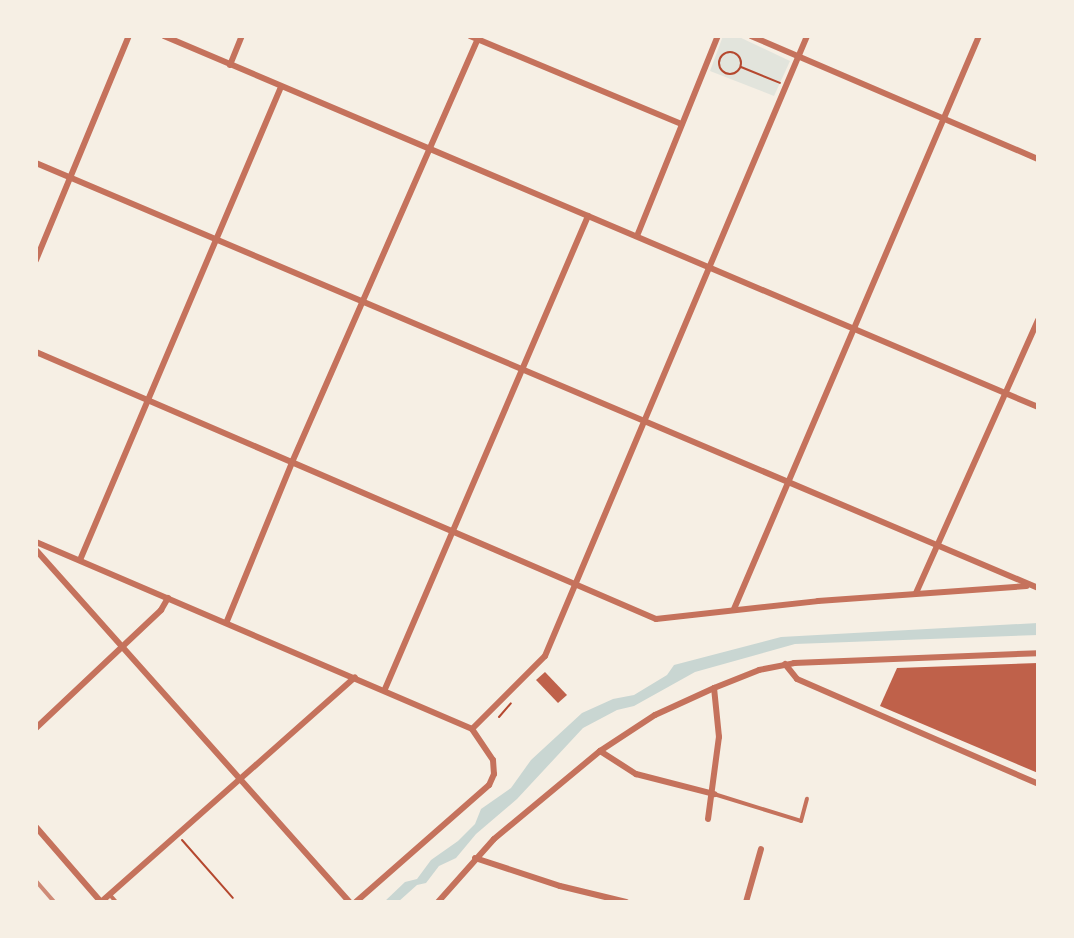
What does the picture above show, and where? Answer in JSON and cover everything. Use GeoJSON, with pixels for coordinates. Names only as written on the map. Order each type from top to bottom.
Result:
{"type":"FeatureCollection","features":[{"type":"Feature","properties":{"kind":"street"},"geometry":{"type":"LineString","coordinates":[[36,260],[129,36]]}},
{"type":"Feature","properties":{"kind":"street"},"geometry":{"type":"LineString","coordinates":[[164,36],[427,151],[637,236],[1038,407]]}},
{"type":"Feature","properties":{"kind":"street"},"geometry":{"type":"LineString","coordinates":[[230,65],[242,36]]}},
{"type":"Feature","properties":{"kind":"street"},"geometry":{"type":"LineString","coordinates":[[470,36],[681,124]]}},
{"type":"Feature","properties":{"kind":"street"},"geometry":{"type":"LineString","coordinates":[[637,236],[718,36]]}},
{"type":"Feature","properties":{"kind":"street"},"geometry":{"type":"LineString","coordinates":[[751,36],[1038,159]]}},
{"type":"Feature","properties":{"kind":"street"},"geometry":{"type":"LineString","coordinates":[[472,729],[542,660],[578,585],[644,422],[807,36]]}},
{"type":"Feature","properties":{"kind":"street"},"geometry":{"type":"LineString","coordinates":[[734,609],[979,36]]}},
{"type":"Feature","properties":{"kind":"street"},"geometry":{"type":"LineString","coordinates":[[227,621],[361,302],[478,38]]}},
{"type":"Feature","properties":{"kind":"street"},"geometry":{"type":"LineString","coordinates":[[80,560],[281,87]]}},
{"type":"Feature","properties":{"kind":"street"},"geometry":{"type":"LineString","coordinates":[[36,163],[937,548],[1027,586],[1038,588]]}},
{"type":"Feature","properties":{"kind":"street"},"geometry":{"type":"LineString","coordinates":[[385,689],[455,531],[521,370],[588,216]]}},
{"type":"Feature","properties":{"kind":"street"},"geometry":{"type":"LineString","coordinates":[[916,593],[1038,320]]}},
{"type":"Feature","properties":{"kind":"street"},"geometry":{"type":"LineString","coordinates":[[36,352],[293,460],[656,619],[734,609],[1027,586]]}},
{"type":"Feature","properties":{"kind":"street"},"geometry":{"type":"LineString","coordinates":[[36,542],[227,621],[472,729],[493,760],[494,774],[489,785],[356,902]]}},
{"type":"Feature","properties":{"kind":"street"},"geometry":{"type":"LineString","coordinates":[[36,550],[238,780],[350,902]]}},
{"type":"Feature","properties":{"kind":"street"},"geometry":{"type":"LineString","coordinates":[[36,728],[161,610],[168,598]]}},
{"type":"Feature","properties":{"kind":"street"},"geometry":{"type":"LineString","coordinates":[[438,902],[475,858],[600,751],[655,715],[714,688],[785,664],[1038,653]]}},
{"type":"Feature","properties":{"kind":"street"},"geometry":{"type":"LineString","coordinates":[[785,664],[797,679],[1038,784]]}},
{"type":"Feature","properties":{"kind":"street"},"geometry":{"type":"LineString","coordinates":[[36,827],[101,902],[355,677]]}},
{"type":"Feature","properties":{"kind":"street"},"geometry":{"type":"LineString","coordinates":[[708,819],[714,794],[719,737],[714,688]]}},
{"type":"Feature","properties":{"kind":"street"},"geometry":{"type":"LineString","coordinates":[[600,751],[636,774],[714,794]]}},
{"type":"Feature","properties":{"kind":"street"},"geometry":{"type":"LineString","coordinates":[[746,902],[761,849]]}},
{"type":"Feature","properties":{"kind":"street"},"geometry":{"type":"LineString","coordinates":[[475,858],[560,886],[626,902]]}},
{"type":"Feature","properties":{"kind":"lane"},"geometry":{"type":"LineString","coordinates":[[714,794],[801,821],[807,799]]}},
{"type":"Feature","properties":{"kind":"lane"},"geometry":{"type":"LineString","coordinates":[[109,895],[116,902]]}},
{"type":"Feature","properties":{"kind":"path"},"geometry":{"type":"LineString","coordinates":[[730,51],[737,53],[741,67],[732,74],[725,72],[719,64],[721,57],[730,51]]}},
{"type":"Feature","properties":{"kind":"path"},"geometry":{"type":"LineString","coordinates":[[741,67],[785,85]]}},
{"type":"Feature","properties":{"kind":"path"},"geometry":{"type":"LineString","coordinates":[[499,717],[514,701]]}},
{"type":"Feature","properties":{"kind":"path"},"geometry":{"type":"LineString","coordinates":[[178,835],[233,898]]}},
{"type":"Feature","properties":{"kind":"shaded area"},"geometry":{"type":"Polygon","coordinates":[[[723,36],[737,36],[790,61],[774,96],[710,71],[723,36]]]}},
{"type":"Feature","properties":{"kind":"shaded area"},"geometry":{"type":"Polygon","coordinates":[[[1038,623],[1038,635],[795,644],[695,672],[634,706],[617,710],[583,728],[517,799],[476,834],[456,858],[439,866],[426,883],[417,885],[398,902],[384,902],[405,882],[417,879],[431,860],[458,841],[475,824],[481,809],[511,788],[531,760],[582,713],[613,699],[634,695],[667,675],[674,665],[781,637],[1038,623]]]}},
{"type":"Feature","properties":{"kind":"building"},"geometry":{"type":"Polygon","coordinates":[[[1038,663],[1038,773],[880,706],[897,668],[1038,663]]]}},
{"type":"Feature","properties":{"kind":"building"},"geometry":{"type":"Polygon","coordinates":[[[545,672],[567,695],[558,703],[536,680],[545,672]]]}},
{"type":"Feature","properties":{"kind":"railway"},"geometry":{"type":"LineString","coordinates":[[36,881],[54,902]]}}]}
